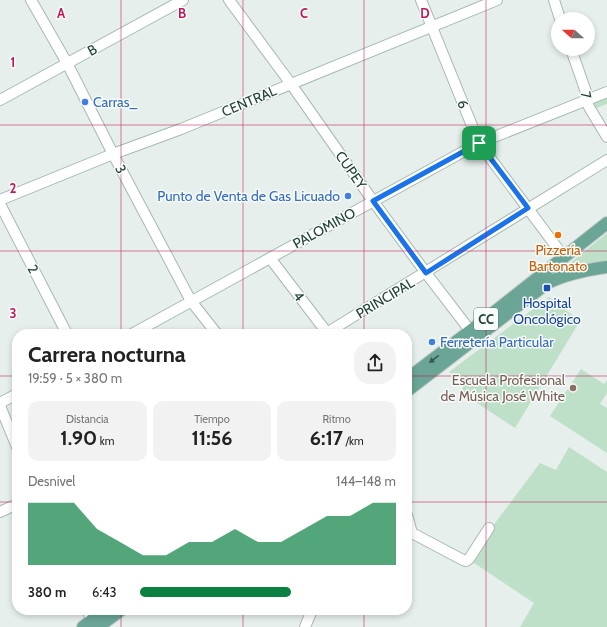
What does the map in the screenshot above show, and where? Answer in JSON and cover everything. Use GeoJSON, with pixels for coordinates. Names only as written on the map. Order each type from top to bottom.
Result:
{"type":"FeatureCollection","features":[{"type":"Feature","properties":{"kind":"main road","name":"CC"},"geometry":{"type":"LineString","coordinates":[[412,387],[564,257],[607,223]]}},
{"type":"Feature","properties":{"kind":"main road","name":"CC"},"geometry":{"type":"LineString","coordinates":[[412,376],[556,278],[607,267]]}},
{"type":"Feature","properties":{"kind":"main road"},"geometry":{"type":"LineString","coordinates":[[91,622],[100,615]]}},
{"type":"Feature","properties":{"kind":"main road"},"geometry":{"type":"LineString","coordinates":[[91,622],[108,615]]}},
{"type":"Feature","properties":{"kind":"street","name":"3"},"geometry":{"type":"LineString","coordinates":[[31,0],[67,63],[113,154],[191,301],[213,329]]}},
{"type":"Feature","properties":{"kind":"street","name":"B"},"geometry":{"type":"LineString","coordinates":[[0,100],[184,0]]}},
{"type":"Feature","properties":{"kind":"street","name":"CUPEY"},"geometry":{"type":"LineString","coordinates":[[229,0],[291,84],[373,201],[473,335]]}},
{"type":"Feature","properties":{"kind":"street","name":"6"},"geometry":{"type":"LineString","coordinates":[[421,0],[479,143],[564,257]]}},
{"type":"Feature","properties":{"kind":"street","name":"CENTRAL"},"geometry":{"type":"LineString","coordinates":[[0,200],[113,154],[181,130],[497,0]]}},
{"type":"Feature","properties":{"kind":"street"},"geometry":{"type":"LineString","coordinates":[[554,0],[558,12]]}},
{"type":"Feature","properties":{"kind":"street","name":"7"},"geometry":{"type":"LineString","coordinates":[[573,56],[586,92],[586,100],[592,114],[607,137]]}},
{"type":"Feature","properties":{"kind":"street","name":"PALOMINO"},"geometry":{"type":"LineString","coordinates":[[141,329],[479,143],[607,92]]}},
{"type":"Feature","properties":{"kind":"street","name":"PRINCIPAL"},"geometry":{"type":"LineString","coordinates":[[335,329],[607,160]]}},
{"type":"Feature","properties":{"kind":"street","name":"2"},"geometry":{"type":"LineString","coordinates":[[0,204],[64,329]]}},
{"type":"Feature","properties":{"kind":"street","name":"4"},"geometry":{"type":"LineString","coordinates":[[270,258],[323,329]]}},
{"type":"Feature","properties":{"kind":"street"},"geometry":{"type":"LineString","coordinates":[[12,397],[0,405],[12,435]]}},
{"type":"Feature","properties":{"kind":"street"},"geometry":{"type":"LineString","coordinates":[[0,512],[12,506]]}},
{"type":"Feature","properties":{"kind":"street"},"geometry":{"type":"LineString","coordinates":[[412,533],[466,561],[469,559],[489,528]]}},
{"type":"Feature","properties":{"kind":"street"},"geometry":{"type":"LineString","coordinates":[[305,627],[310,615]]}},
{"type":"Feature","properties":{"kind":"green space"},"geometry":{"type":"Polygon","coordinates":[[[607,97],[607,104],[596,108],[593,103],[607,97]]]}},
{"type":"Feature","properties":{"kind":"green space"},"geometry":{"type":"Polygon","coordinates":[[[607,233],[607,260],[565,267],[607,233]]]}},
{"type":"Feature","properties":{"kind":"green space"},"geometry":{"type":"Polygon","coordinates":[[[549,297],[580,321],[515,428],[462,393],[464,380],[449,372],[549,297]]]}},
{"type":"Feature","properties":{"kind":"green space"},"geometry":{"type":"Polygon","coordinates":[[[581,369],[604,384],[607,380],[607,393],[600,404],[607,408],[607,453],[550,416],[581,369]]]}},
{"type":"Feature","properties":{"kind":"green space"},"geometry":{"type":"Polygon","coordinates":[[[569,447],[607,472],[607,627],[520,627],[534,603],[468,559],[540,463],[556,470],[569,447]]]}},
{"type":"Feature","properties":{"kind":"place","name":"Carras_"},"geometry":{"type":"Point","coordinates":[85,102]}},
{"type":"Feature","properties":{"kind":"place","name":"Punto de Venta de Gas Licuado"},"geometry":{"type":"Point","coordinates":[348,196]}},
{"type":"Feature","properties":{"kind":"place","name":"Pizzería Bartonato"},"geometry":{"type":"Point","coordinates":[558,235]}},
{"type":"Feature","properties":{"kind":"place","name":"Hospital Oncológico"},"geometry":{"type":"Point","coordinates":[547,288]}},
{"type":"Feature","properties":{"kind":"place","name":"Ferretería Particular"},"geometry":{"type":"Point","coordinates":[432,342]}},
{"type":"Feature","properties":{"kind":"place","name":"Escuela Profesional de Música José White"},"geometry":{"type":"Point","coordinates":[573,388]}},
{"type":"Feature","properties":{"kind":"route"},"geometry":{"type":"LineString","coordinates":[[479,143],[528,208],[426,273],[373,201],[479,143]]}}]}
